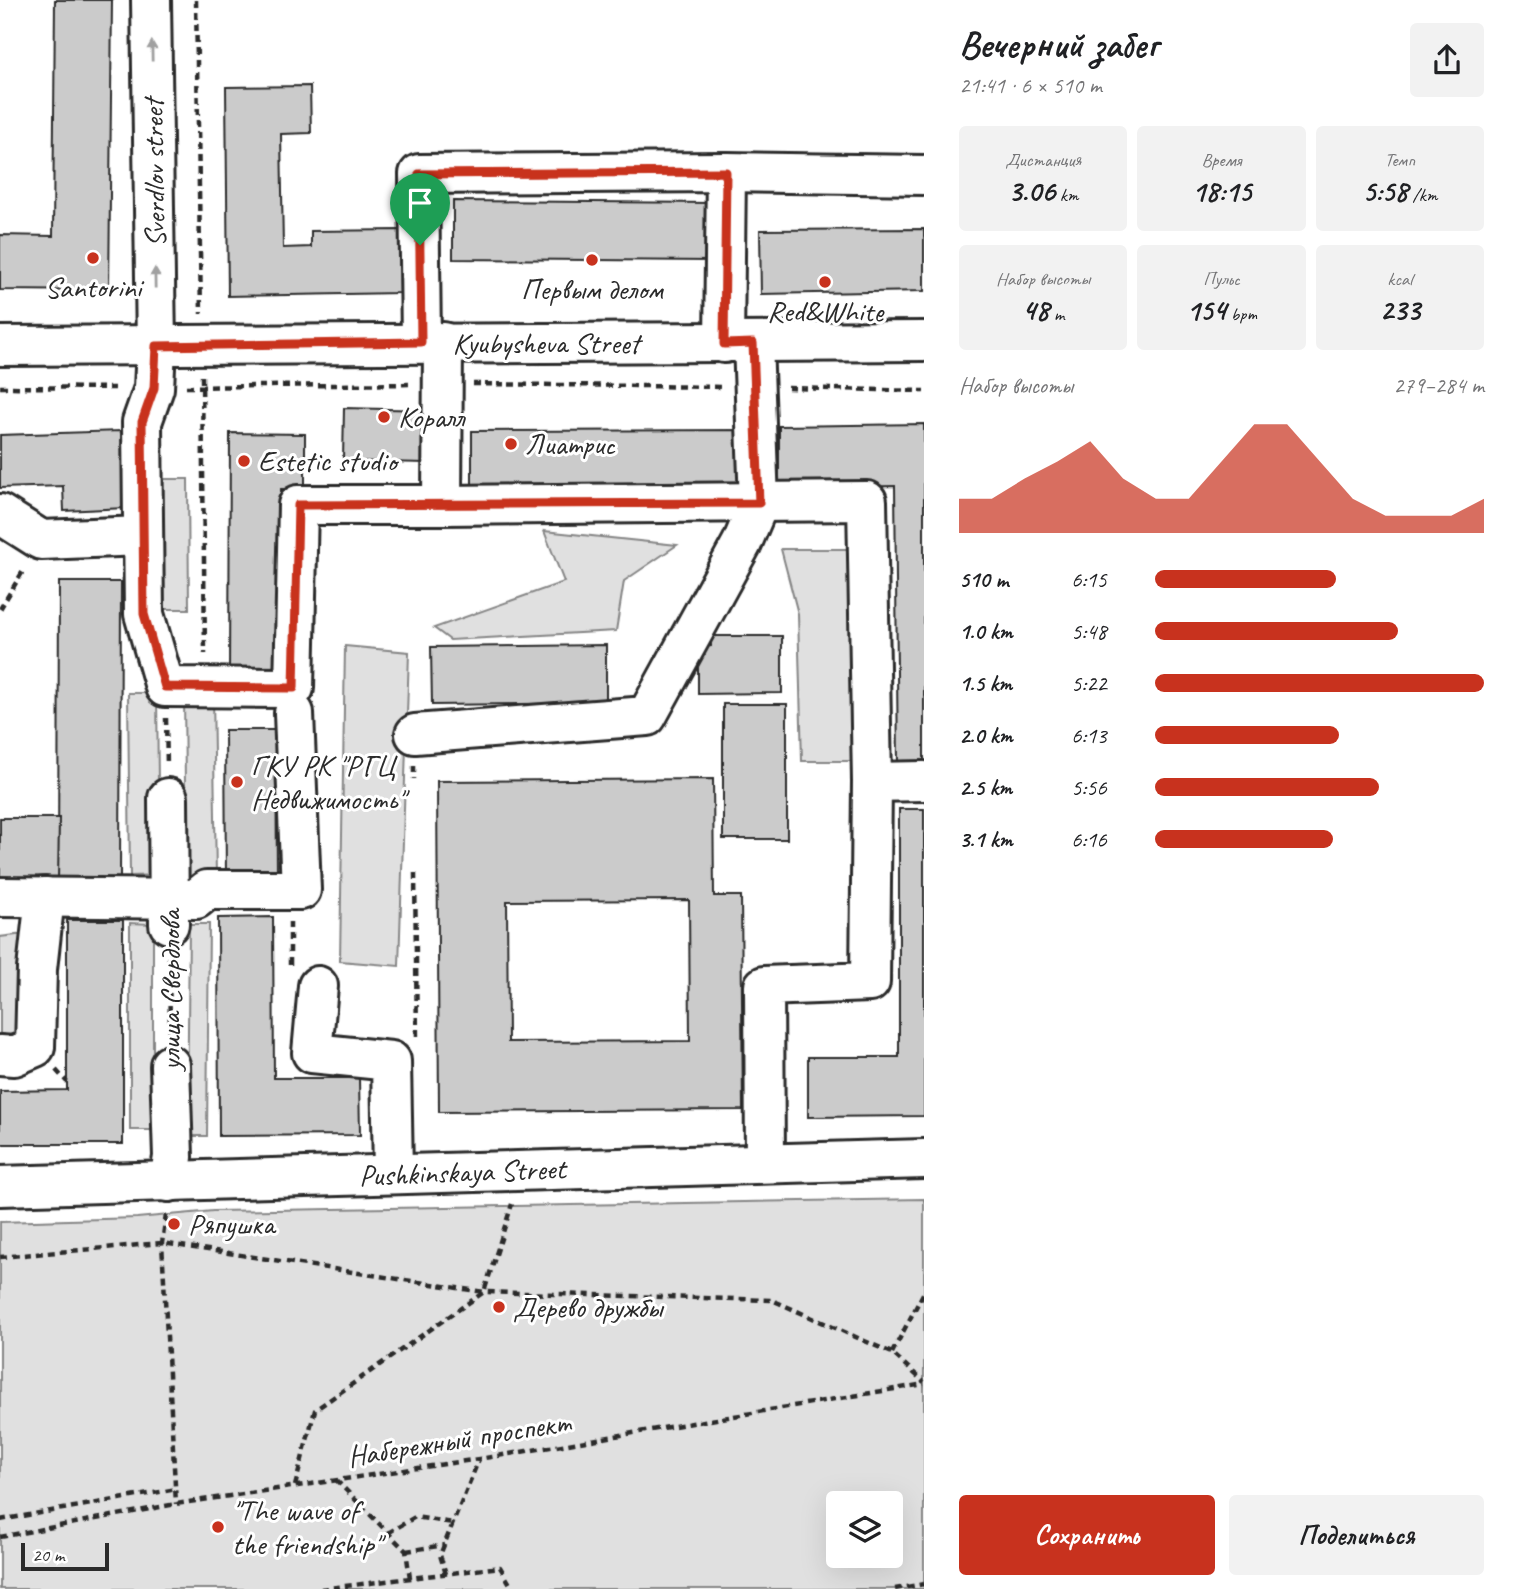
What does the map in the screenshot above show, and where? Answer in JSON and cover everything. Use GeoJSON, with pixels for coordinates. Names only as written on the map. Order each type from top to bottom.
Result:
{"type":"FeatureCollection","features":[{"type":"Feature","properties":{"kind":"street","name":"Sverdlov street"},"geometry":{"type":"LineString","coordinates":[[152,0],[156,346]]}},
{"type":"Feature","properties":{"kind":"street"},"geometry":{"type":"LineString","coordinates":[[415,734],[647,716],[742,543],[759,503],[755,387],[738,343],[726,172]]}},
{"type":"Feature","properties":{"kind":"street"},"geometry":{"type":"LineString","coordinates":[[442,505],[445,384],[432,342],[419,174],[726,172],[924,175]]}},
{"type":"Feature","properties":{"kind":"street","name":"Kyubysheva Street"},"geometry":{"type":"LineString","coordinates":[[0,345],[924,341]]}},
{"type":"Feature","properties":{"kind":"street"},"geometry":{"type":"LineString","coordinates":[[156,346],[154,388],[142,422],[144,614],[166,705],[219,689],[294,688],[298,505],[867,501],[872,782],[870,982],[764,986],[765,1164]]}},
{"type":"Feature","properties":{"kind":"street"},"geometry":{"type":"LineString","coordinates":[[0,513],[41,540],[144,536]]}},
{"type":"Feature","properties":{"kind":"street"},"geometry":{"type":"LineString","coordinates":[[0,898],[45,897],[169,911],[195,899],[206,890],[301,890],[294,713]]}},
{"type":"Feature","properties":{"kind":"street"},"geometry":{"type":"LineString","coordinates":[[872,782],[924,781]]}},
{"type":"Feature","properties":{"kind":"street","name":"улица Свердлова"},"geometry":{"type":"LineString","coordinates":[[168,798],[169,911]]}},
{"type":"Feature","properties":{"kind":"street"},"geometry":{"type":"LineString","coordinates":[[0,1055],[14,1056],[35,1047],[37,969],[45,897]]}},
{"type":"Feature","properties":{"kind":"street"},"geometry":{"type":"LineString","coordinates":[[304,975],[312,1053],[391,1061],[393,1173]]}},
{"type":"Feature","properties":{"kind":"street","name":"улица Свердлова"},"geometry":{"type":"LineString","coordinates":[[169,1182],[173,1157],[170,1065]]}},
{"type":"Feature","properties":{"kind":"street","name":"Pushkinskaya Street"},"geometry":{"type":"LineString","coordinates":[[0,1186],[924,1159]]}},
{"type":"Feature","properties":{"kind":"path"},"geometry":{"type":"LineString","coordinates":[[196,0],[205,662],[219,689]]}},
{"type":"Feature","properties":{"kind":"path"},"geometry":{"type":"LineString","coordinates":[[0,387],[445,384],[924,391]]}},
{"type":"Feature","properties":{"kind":"path"},"geometry":{"type":"LineString","coordinates":[[0,609],[41,540]]}},
{"type":"Feature","properties":{"kind":"path"},"geometry":{"type":"LineString","coordinates":[[166,705],[167,761]]}},
{"type":"Feature","properties":{"kind":"path"},"geometry":{"type":"LineString","coordinates":[[415,873],[417,1047]]}},
{"type":"Feature","properties":{"kind":"path","name":"улица Свердлова"},"geometry":{"type":"LineString","coordinates":[[169,911],[170,1065]]}},
{"type":"Feature","properties":{"kind":"path"},"geometry":{"type":"LineString","coordinates":[[290,915],[304,975]]}},
{"type":"Feature","properties":{"kind":"path"},"geometry":{"type":"LineString","coordinates":[[169,1182],[162,1243],[176,1504]]}},
{"type":"Feature","properties":{"kind":"path"},"geometry":{"type":"LineString","coordinates":[[295,1486],[315,1410],[484,1293],[514,1196]]}},
{"type":"Feature","properties":{"kind":"path"},"geometry":{"type":"LineString","coordinates":[[0,1257],[162,1243],[484,1293],[772,1300],[892,1353],[924,1383]]}},
{"type":"Feature","properties":{"kind":"path"},"geometry":{"type":"LineString","coordinates":[[892,1353],[924,1292]]}},
{"type":"Feature","properties":{"kind":"path","name":"Набережный проспект"},"geometry":{"type":"LineString","coordinates":[[0,1537],[176,1504],[479,1459],[924,1383]]}},
{"type":"Feature","properties":{"kind":"path"},"geometry":{"type":"LineString","coordinates":[[446,1574],[440,1555],[479,1459]]}},
{"type":"Feature","properties":{"kind":"path"},"geometry":{"type":"LineString","coordinates":[[335,1480],[406,1551],[411,1578]]}},
{"type":"Feature","properties":{"kind":"path"},"geometry":{"type":"LineString","coordinates":[[0,1520],[177,1489]]}},
{"type":"Feature","properties":{"kind":"path"},"geometry":{"type":"LineString","coordinates":[[388,1533],[415,1517],[453,1523]]}},
{"type":"Feature","properties":{"kind":"path"},"geometry":{"type":"LineString","coordinates":[[406,1551],[443,1545]]}},
{"type":"Feature","properties":{"kind":"path"},"geometry":{"type":"LineString","coordinates":[[321,1589],[500,1567],[513,1589]]}},
{"type":"Feature","properties":{"kind":"path"},"geometry":{"type":"LineString","coordinates":[[895,1589],[924,1584]]}},
{"type":"Feature","properties":{"kind":"shaded area"},"geometry":{"type":"Polygon","coordinates":[[[158,479],[188,479],[189,609],[159,609],[158,479]]]}},
{"type":"Feature","properties":{"kind":"shaded area"},"geometry":{"type":"Polygon","coordinates":[[[544,531],[677,545],[624,581],[616,631],[450,640],[434,628],[564,582],[544,531]]]}},
{"type":"Feature","properties":{"kind":"shaded area"},"geometry":{"type":"Polygon","coordinates":[[[781,549],[855,549],[860,761],[802,761],[798,614],[781,549]]]}},
{"type":"Feature","properties":{"kind":"shaded area"},"geometry":{"type":"Polygon","coordinates":[[[345,646],[409,652],[399,966],[340,961],[345,646]]]}},
{"type":"Feature","properties":{"kind":"shaded area"},"geometry":{"type":"Polygon","coordinates":[[[128,693],[157,693],[159,875],[130,876],[128,693]]]}},
{"type":"Feature","properties":{"kind":"shaded area"},"geometry":{"type":"Polygon","coordinates":[[[213,694],[216,877],[186,877],[184,695],[213,694]]]}},
{"type":"Feature","properties":{"kind":"shaded area"},"geometry":{"type":"Polygon","coordinates":[[[130,923],[153,924],[153,1130],[130,1130],[130,923]]]}},
{"type":"Feature","properties":{"kind":"shaded area"},"geometry":{"type":"Polygon","coordinates":[[[189,924],[209,924],[207,1136],[187,1136],[189,924]]]}},
{"type":"Feature","properties":{"kind":"shaded area"},"geometry":{"type":"Polygon","coordinates":[[[25,934],[26,1039],[0,1041],[0,937],[25,934]]]}},
{"type":"Feature","properties":{"kind":"shaded area"},"geometry":{"type":"Polygon","coordinates":[[[924,1199],[924,1589],[0,1589],[0,1222],[137,1218],[213,1211],[924,1199]]]}},
{"type":"Feature","properties":{"kind":"building"},"geometry":{"type":"Polygon","coordinates":[[[55,0],[112,0],[109,291],[0,290],[0,235],[53,236],[55,0]]]}},
{"type":"Feature","properties":{"kind":"building"},"geometry":{"type":"Polygon","coordinates":[[[310,86],[311,133],[281,134],[283,248],[311,247],[311,231],[399,230],[400,293],[228,296],[226,87],[310,86]]]}},
{"type":"Feature","properties":{"kind":"building"},"geometry":{"type":"Polygon","coordinates":[[[453,201],[713,203],[712,261],[453,259],[453,201]]]}},
{"type":"Feature","properties":{"kind":"building"},"geometry":{"type":"Polygon","coordinates":[[[924,229],[924,291],[761,294],[760,230],[924,229]]]}},
{"type":"Feature","properties":{"kind":"building"},"geometry":{"type":"Polygon","coordinates":[[[344,408],[428,410],[426,463],[343,461],[344,408]]]}},
{"type":"Feature","properties":{"kind":"building"},"geometry":{"type":"Polygon","coordinates":[[[924,424],[924,765],[898,765],[895,486],[779,488],[779,426],[924,424]]]}},
{"type":"Feature","properties":{"kind":"building"},"geometry":{"type":"Polygon","coordinates":[[[746,430],[747,487],[472,488],[472,431],[746,430]]]}},
{"type":"Feature","properties":{"kind":"building"},"geometry":{"type":"Polygon","coordinates":[[[121,431],[125,508],[64,511],[63,486],[0,488],[0,435],[121,431]]]}},
{"type":"Feature","properties":{"kind":"building"},"geometry":{"type":"Polygon","coordinates":[[[230,433],[305,434],[305,489],[281,489],[281,682],[229,682],[230,433]]]}},
{"type":"Feature","properties":{"kind":"building"},"geometry":{"type":"Polygon","coordinates":[[[59,582],[121,582],[120,880],[58,880],[59,582]]]}},
{"type":"Feature","properties":{"kind":"building"},"geometry":{"type":"Polygon","coordinates":[[[711,636],[782,636],[782,693],[698,694],[698,647],[711,646],[711,636]]]}},
{"type":"Feature","properties":{"kind":"building"},"geometry":{"type":"Polygon","coordinates":[[[606,645],[606,703],[432,705],[431,647],[606,645]]]}},
{"type":"Feature","properties":{"kind":"building"},"geometry":{"type":"Polygon","coordinates":[[[723,704],[787,704],[787,839],[723,839],[723,704]]]}},
{"type":"Feature","properties":{"kind":"building"},"geometry":{"type":"Polygon","coordinates":[[[225,730],[276,730],[277,880],[226,880],[225,730]]]}},
{"type":"Feature","properties":{"kind":"building"},"geometry":{"type":"Polygon","coordinates":[[[713,779],[714,896],[741,896],[743,1110],[439,1112],[437,781],[713,779]],[[689,900],[507,901],[508,1042],[690,1041],[689,900]]]}},
{"type":"Feature","properties":{"kind":"building"},"geometry":{"type":"Polygon","coordinates":[[[899,809],[924,809],[924,1116],[808,1117],[808,1057],[899,1057],[899,809]]]}},
{"type":"Feature","properties":{"kind":"building"},"geometry":{"type":"Polygon","coordinates":[[[0,818],[59,818],[58,880],[0,880],[0,818]]]}},
{"type":"Feature","properties":{"kind":"building"},"geometry":{"type":"Polygon","coordinates":[[[273,917],[274,1078],[359,1078],[360,1135],[219,1136],[218,918],[273,917]]]}},
{"type":"Feature","properties":{"kind":"building"},"geometry":{"type":"Polygon","coordinates":[[[67,920],[123,920],[123,1144],[0,1144],[0,1091],[67,1090],[67,920]]]}},
{"type":"Feature","properties":{"kind":"place","name":"Santorini"},"geometry":{"type":"Point","coordinates":[93,258]}},
{"type":"Feature","properties":{"kind":"place","name":"Первым делом"},"geometry":{"type":"Point","coordinates":[592,260]}},
{"type":"Feature","properties":{"kind":"place","name":"Red&White"},"geometry":{"type":"Point","coordinates":[825,282]}},
{"type":"Feature","properties":{"kind":"place","name":"Коралл"},"geometry":{"type":"Point","coordinates":[384,417]}},
{"type":"Feature","properties":{"kind":"place","name":"Лиатрис"},"geometry":{"type":"Point","coordinates":[511,444]}},
{"type":"Feature","properties":{"kind":"place","name":"Estetic studio"},"geometry":{"type":"Point","coordinates":[244,461]}},
{"type":"Feature","properties":{"kind":"place","name":"ГКУ РК \"РГЦ Недвижимость\""},"geometry":{"type":"Point","coordinates":[237,782]}},
{"type":"Feature","properties":{"kind":"place","name":"Ряпушка"},"geometry":{"type":"Point","coordinates":[174,1224]}},
{"type":"Feature","properties":{"kind":"place","name":"Дерево дружбы"},"geometry":{"type":"Point","coordinates":[499,1307]}},
{"type":"Feature","properties":{"kind":"place","name":"\"The wave of the friendship\""},"geometry":{"type":"Point","coordinates":[218,1527]}},
{"type":"Feature","properties":{"kind":"route"},"geometry":{"type":"LineString","coordinates":[[726,172],[724,344],[753,343],[759,503],[298,505],[294,688],[165,687],[144,614],[142,422],[154,388],[156,346],[421,342],[420,245],[419,174],[726,172]]}}]}
